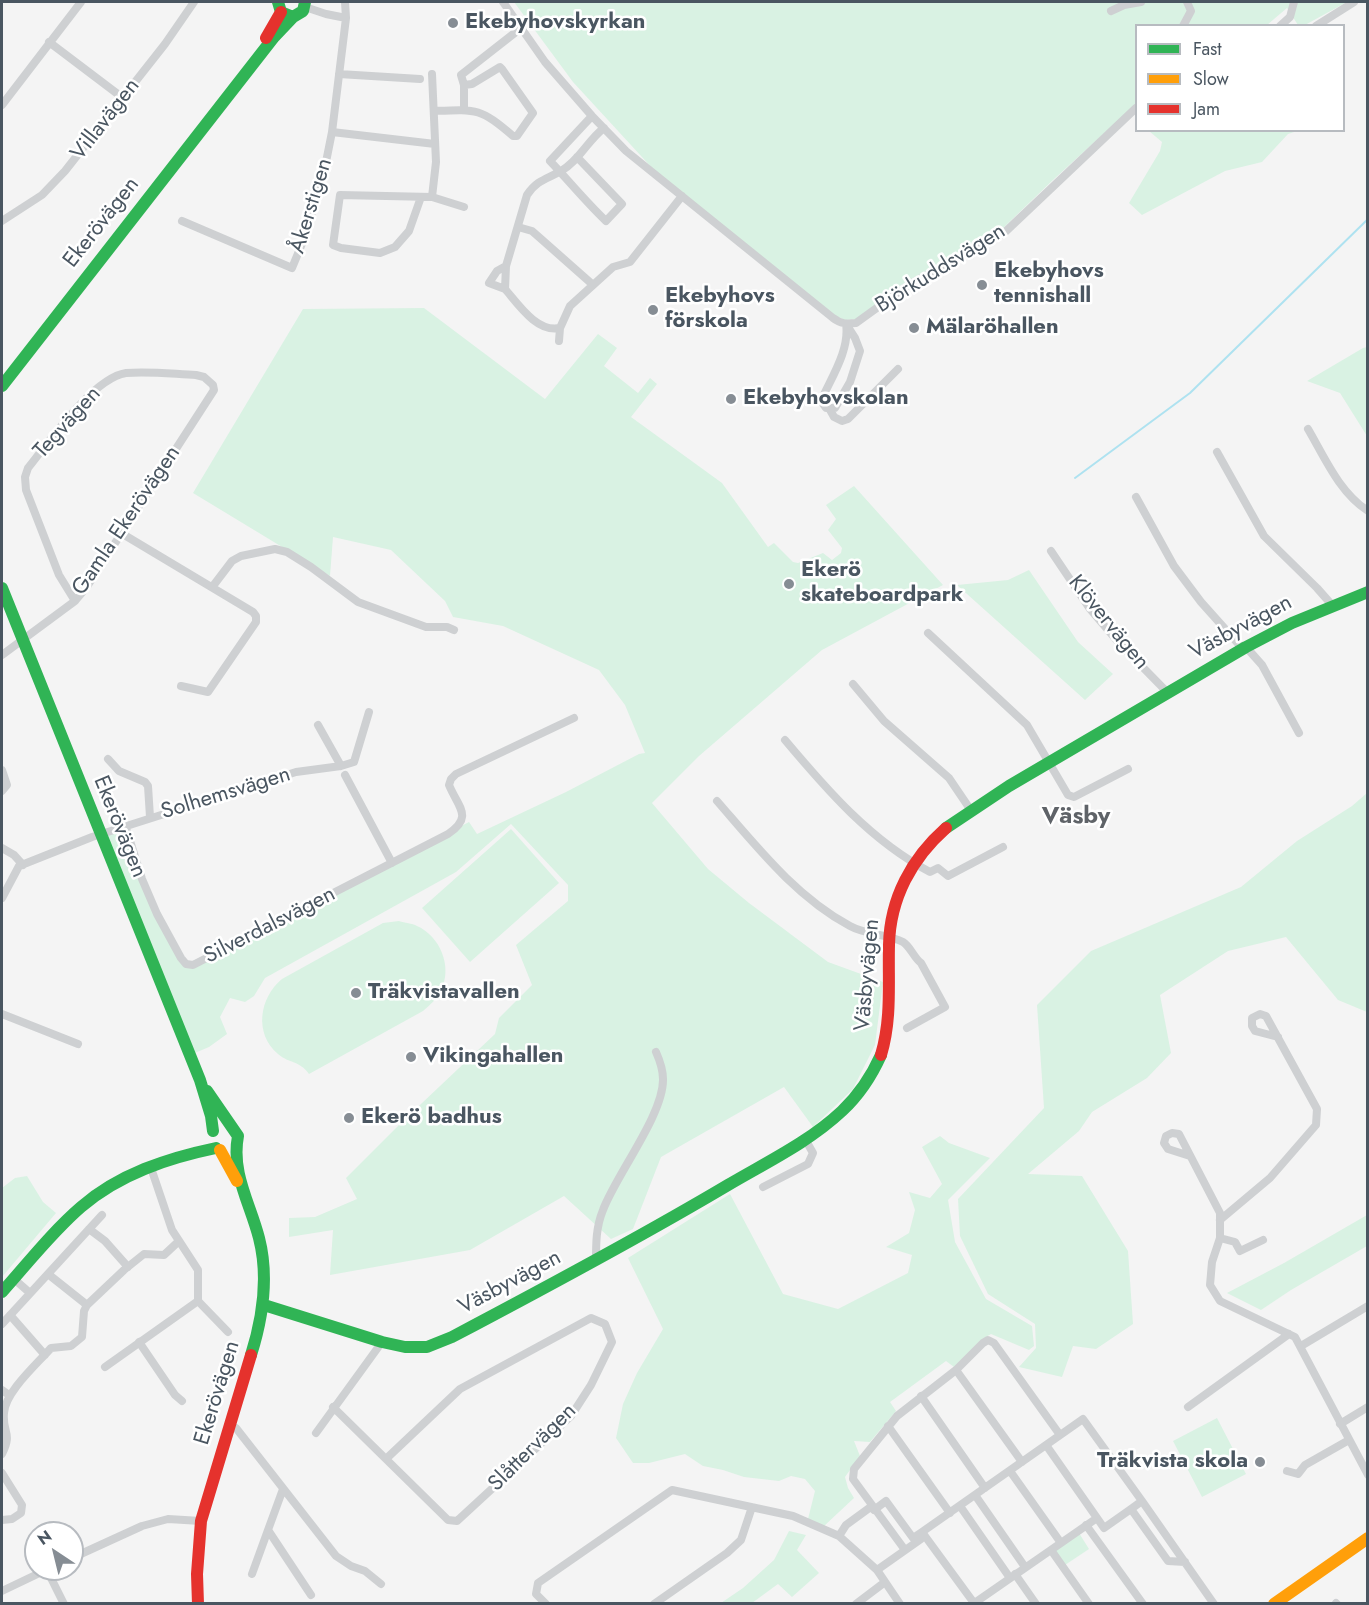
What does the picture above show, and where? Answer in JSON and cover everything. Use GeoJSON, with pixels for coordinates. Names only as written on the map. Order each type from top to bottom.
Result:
{"type":"FeatureCollection","features":[{"type":"Feature","properties":{"kind":"street"},"geometry":{"type":"LineString","coordinates":[[2,105],[81,2]]}},
{"type":"Feature","properties":{"kind":"street","name":"Villavägen"},"geometry":{"type":"LineString","coordinates":[[2,221],[42,195],[65,171],[165,44],[195,2]]}},
{"type":"Feature","properties":{"kind":"street","name":"Åkerstigen"},"geometry":{"type":"LineString","coordinates":[[182,221],[292,268],[306,234],[332,132],[346,18],[345,2]]}},
{"type":"Feature","properties":{"kind":"street"},"geometry":{"type":"LineString","coordinates":[[503,2],[545,62],[626,151],[839,323],[846,324],[860,351],[850,382],[836,408],[826,408],[821,400],[843,351],[847,335],[846,324]]}},
{"type":"Feature","properties":{"kind":"street"},"geometry":{"type":"LineString","coordinates":[[1111,11],[1124,5],[1141,2]]}},
{"type":"Feature","properties":{"kind":"street"},"geometry":{"type":"LineString","coordinates":[[1184,24],[1191,11],[1187,2]]}},
{"type":"Feature","properties":{"kind":"street"},"geometry":{"type":"LineString","coordinates":[[1282,24],[1290,17],[1294,2]]}},
{"type":"Feature","properties":{"kind":"street"},"geometry":{"type":"LineString","coordinates":[[1319,24],[1354,2]]}},
{"type":"Feature","properties":{"kind":"street"},"geometry":{"type":"LineString","coordinates":[[305,4],[326,14],[346,18]]}},
{"type":"Feature","properties":{"kind":"street","name":"Ekerövägen"},"geometry":{"type":"LineString","coordinates":[[2,386],[274,37],[293,17],[301,14],[305,4]]}},
{"type":"Feature","properties":{"kind":"street"},"geometry":{"type":"LineString","coordinates":[[278,5],[284,15],[293,17]]}},
{"type":"Feature","properties":{"kind":"street","name":"Ekerövägen"},"geometry":{"type":"LineString","coordinates":[[237,85],[278,5]]}},
{"type":"Feature","properties":{"kind":"street"},"geometry":{"type":"LineString","coordinates":[[464,110],[465,85],[461,75],[521,28]]}},
{"type":"Feature","properties":{"kind":"street"},"geometry":{"type":"LineString","coordinates":[[49,42],[123,98]]}},
{"type":"Feature","properties":{"kind":"street"},"geometry":{"type":"LineString","coordinates":[[435,111],[472,110],[486,115],[513,136],[516,136],[532,113],[500,67],[472,84],[465,85]]}},
{"type":"Feature","properties":{"kind":"street"},"geometry":{"type":"LineString","coordinates":[[339,74],[420,79]]}},
{"type":"Feature","properties":{"kind":"street"},"geometry":{"type":"LineString","coordinates":[[432,74],[436,162],[432,197]]}},
{"type":"Feature","properties":{"kind":"street","name":"Björkuddsvägen"},"geometry":{"type":"LineString","coordinates":[[846,324],[856,323],[910,284],[1003,234],[1135,110]]}},
{"type":"Feature","properties":{"kind":"street"},"geometry":{"type":"LineString","coordinates":[[577,157],[625,207],[606,221],[576,192],[550,161],[592,116]]}},
{"type":"Feature","properties":{"kind":"street"},"geometry":{"type":"LineString","coordinates":[[505,289],[506,266],[528,192],[549,176],[560,172],[604,128]]}},
{"type":"Feature","properties":{"kind":"street","name":"Åkerstigen"},"geometry":{"type":"LineString","coordinates":[[332,132],[435,144]]}},
{"type":"Feature","properties":{"kind":"street"},"geometry":{"type":"LineString","coordinates":[[421,197],[410,231],[395,247],[380,253],[341,248],[333,244],[340,195],[432,197],[464,207]]}},
{"type":"Feature","properties":{"kind":"street"},"geometry":{"type":"LineString","coordinates":[[559,341],[560,328],[570,306],[613,267],[630,262],[682,196]]}},
{"type":"Feature","properties":{"kind":"street"},"geometry":{"type":"LineString","coordinates":[[518,227],[532,231],[592,284]]}},
{"type":"Feature","properties":{"kind":"street"},"geometry":{"type":"LineString","coordinates":[[506,266],[497,271],[489,283],[505,289],[532,320],[554,330],[560,328]]}},
{"type":"Feature","properties":{"kind":"street"},"geometry":{"type":"LineString","coordinates":[[829,408],[834,417],[842,421],[848,419],[898,369]]}},
{"type":"Feature","properties":{"kind":"street","name":"Tegvägen"},"geometry":{"type":"LineString","coordinates":[[75,601],[59,575],[26,490],[25,477],[28,468],[93,391],[114,376],[127,373],[196,375],[204,377],[213,385]]}},
{"type":"Feature","properties":{"kind":"street","name":"Gamla Ekerövägen"},"geometry":{"type":"LineString","coordinates":[[2,655],[75,601],[86,588],[213,390],[213,385]]}},
{"type":"Feature","properties":{"kind":"street"},"geometry":{"type":"LineString","coordinates":[[1308,429],[1339,482],[1360,506],[1368,511]]}},
{"type":"Feature","properties":{"kind":"street"},"geometry":{"type":"LineString","coordinates":[[1217,452],[1264,537],[1332,605]]}},
{"type":"Feature","properties":{"kind":"street"},"geometry":{"type":"LineString","coordinates":[[1136,497],[1174,566],[1201,602],[1262,665],[1299,733]]}},
{"type":"Feature","properties":{"kind":"street"},"geometry":{"type":"LineString","coordinates":[[121,532],[213,586],[256,616],[256,622],[208,692],[181,686]]}},
{"type":"Feature","properties":{"kind":"street"},"geometry":{"type":"LineString","coordinates":[[213,586],[232,561],[241,556],[275,549],[288,552],[358,602],[426,627],[447,627],[454,630]]}},
{"type":"Feature","properties":{"kind":"street","name":"Klövervägen"},"geometry":{"type":"LineString","coordinates":[[1051,551],[1090,609],[1119,643],[1168,693]]}},
{"type":"Feature","properties":{"kind":"street","name":"Ekerövägen"},"geometry":{"type":"LineString","coordinates":[[2,588],[200,1080],[211,1116],[212,1133]]}},
{"type":"Feature","properties":{"kind":"street","name":"Väsbyvägen"},"geometry":{"type":"LineString","coordinates":[[264,1305],[382,1342],[405,1347],[427,1347],[452,1337],[597,1261],[805,1139],[842,1111],[872,1073],[884,1043],[890,1011],[889,939],[897,900],[912,863],[939,832],[970,809],[1244,648],[1292,623],[1368,592]]}},
{"type":"Feature","properties":{"kind":"street"},"geometry":{"type":"LineString","coordinates":[[928,633],[1027,724],[1068,795],[1074,797],[1128,769]]}},
{"type":"Feature","properties":{"kind":"street"},"geometry":{"type":"LineString","coordinates":[[853,684],[884,721],[949,778],[970,809]]}},
{"type":"Feature","properties":{"kind":"street","name":"Solhemsvägen"},"geometry":{"type":"LineString","coordinates":[[23,865],[125,825],[296,772],[354,762],[369,711]]}},
{"type":"Feature","properties":{"kind":"street","name":"Silverdalsvägen"},"geometry":{"type":"LineString","coordinates":[[125,825],[146,888],[158,914],[181,958],[186,964],[193,965],[458,827],[462,820],[462,810],[449,785],[456,774],[574,718]]}},
{"type":"Feature","properties":{"kind":"street"},"geometry":{"type":"LineString","coordinates":[[318,725],[341,766]]}},
{"type":"Feature","properties":{"kind":"street"},"geometry":{"type":"LineString","coordinates":[[785,740],[820,782],[862,824],[912,863],[930,872],[938,868],[948,876],[1003,848]]}},
{"type":"Feature","properties":{"kind":"street"},"geometry":{"type":"LineString","coordinates":[[108,759],[119,771],[146,782],[150,818]]}},
{"type":"Feature","properties":{"kind":"street"},"geometry":{"type":"LineString","coordinates":[[2,770],[7,785],[2,791]]}},
{"type":"Feature","properties":{"kind":"street"},"geometry":{"type":"LineString","coordinates":[[345,775],[392,862]]}},
{"type":"Feature","properties":{"kind":"street"},"geometry":{"type":"LineString","coordinates":[[717,801],[769,861],[810,900],[852,927],[904,943],[921,963],[945,1007],[907,1028]]}},
{"type":"Feature","properties":{"kind":"street"},"geometry":{"type":"LineString","coordinates":[[2,848],[14,855],[23,865],[19,866],[2,898]]}},
{"type":"Feature","properties":{"kind":"street"},"geometry":{"type":"LineString","coordinates":[[2,1014],[78,1044]]}},
{"type":"Feature","properties":{"kind":"street"},"geometry":{"type":"LineString","coordinates":[[1220,1220],[1270,1178],[1316,1125],[1317,1109],[1278,1037]]}},
{"type":"Feature","properties":{"kind":"street"},"geometry":{"type":"LineString","coordinates":[[597,1261],[596,1235],[603,1210],[660,1097],[663,1080],[656,1052]]}},
{"type":"Feature","properties":{"kind":"street","name":"Ekerövägen"},"geometry":{"type":"LineString","coordinates":[[200,1080],[232,1126]]}},
{"type":"Feature","properties":{"kind":"street"},"geometry":{"type":"LineString","coordinates":[[2,1292],[72,1216],[94,1196],[150,1165],[182,1155],[218,1149],[229,1150],[236,1144],[238,1136],[232,1126],[220,1125],[182,1155]]}},
{"type":"Feature","properties":{"kind":"street"},"geometry":{"type":"LineString","coordinates":[[212,1133],[212,1140],[218,1149]]}},
{"type":"Feature","properties":{"kind":"street"},"geometry":{"type":"LineString","coordinates":[[763,1187],[808,1164],[813,1153],[805,1139]]}},
{"type":"Feature","properties":{"kind":"street","name":"Ekerövägen"},"geometry":{"type":"LineString","coordinates":[[198,1604],[197,1574],[201,1521],[255,1344],[264,1305],[264,1280],[259,1239],[244,1196],[235,1153],[236,1144]]}},
{"type":"Feature","properties":{"kind":"street","name":"Ekerövägen"},"geometry":{"type":"LineString","coordinates":[[218,1149],[244,1196]]}},
{"type":"Feature","properties":{"kind":"street"},"geometry":{"type":"LineString","coordinates":[[1190,1156],[1220,1213],[1221,1238],[1212,1262],[1210,1285],[1220,1301],[1295,1337],[1368,1475]]}},
{"type":"Feature","properties":{"kind":"street"},"geometry":{"type":"LineString","coordinates":[[150,1165],[172,1230],[198,1269],[198,1301],[228,1332]]}},
{"type":"Feature","properties":{"kind":"street"},"geometry":{"type":"LineString","coordinates":[[2,1324],[102,1215]]}},
{"type":"Feature","properties":{"kind":"street"},"geometry":{"type":"LineString","coordinates":[[89,1229],[105,1241],[128,1267]]}},
{"type":"Feature","properties":{"kind":"street"},"geometry":{"type":"LineString","coordinates":[[1221,1238],[1235,1242],[1240,1251],[1263,1240]]}},
{"type":"Feature","properties":{"kind":"street"},"geometry":{"type":"LineString","coordinates":[[2,1454],[8,1442],[3,1412],[5,1393],[51,1348],[71,1346],[81,1337],[84,1311],[87,1305],[128,1267],[144,1254],[164,1254],[179,1240]]}},
{"type":"Feature","properties":{"kind":"street"},"geometry":{"type":"LineString","coordinates":[[48,1274],[87,1305]]}},
{"type":"Feature","properties":{"kind":"street"},"geometry":{"type":"LineString","coordinates":[[14,1279],[30,1293]]}},
{"type":"Feature","properties":{"kind":"street"},"geometry":{"type":"LineString","coordinates":[[105,1367],[198,1301]]}},
{"type":"Feature","properties":{"kind":"street"},"geometry":{"type":"LineString","coordinates":[[1301,1346],[1368,1306]]}},
{"type":"Feature","properties":{"kind":"street"},"geometry":{"type":"LineString","coordinates":[[10,1315],[45,1355]]}},
{"type":"Feature","properties":{"kind":"street","name":"Slåttervägen"},"geometry":{"type":"LineString","coordinates":[[333,1407],[448,1520],[457,1521],[571,1416],[591,1385],[612,1342],[605,1324],[591,1318],[460,1389],[387,1458]]}},
{"type":"Feature","properties":{"kind":"street"},"geometry":{"type":"LineString","coordinates":[[1188,1407],[1289,1334]]}},
{"type":"Feature","properties":{"kind":"street"},"geometry":{"type":"LineString","coordinates":[[905,1550],[873,1508],[852,1475],[870,1448],[897,1416],[956,1371],[983,1343],[988,1341],[994,1343],[1060,1436]]}},
{"type":"Feature","properties":{"kind":"street"},"geometry":{"type":"LineString","coordinates":[[139,1342],[175,1395],[182,1401]]}},
{"type":"Feature","properties":{"kind":"street"},"geometry":{"type":"LineString","coordinates":[[316,1433],[382,1342]]}},
{"type":"Feature","properties":{"kind":"street"},"geometry":{"type":"LineString","coordinates":[[956,1371],[1022,1462]]}},
{"type":"Feature","properties":{"kind":"street"},"geometry":{"type":"LineString","coordinates":[[921,1396],[985,1488]]}},
{"type":"Feature","properties":{"kind":"street"},"geometry":{"type":"LineString","coordinates":[[1340,1424],[1368,1407]]}},
{"type":"Feature","properties":{"kind":"street"},"geometry":{"type":"LineString","coordinates":[[877,1570],[950,1513],[1083,1419],[1143,1501],[1212,1603]]}},
{"type":"Feature","properties":{"kind":"street"},"geometry":{"type":"LineString","coordinates":[[230,1425],[236,1428],[336,1556],[351,1566],[365,1571],[381,1584]]}},
{"type":"Feature","properties":{"kind":"street"},"geometry":{"type":"LineString","coordinates":[[888,1426],[950,1513]]}},
{"type":"Feature","properties":{"kind":"street"},"geometry":{"type":"LineString","coordinates":[[1287,1471],[1298,1474],[1305,1465],[1349,1440]]}},
{"type":"Feature","properties":{"kind":"street"},"geometry":{"type":"LineString","coordinates":[[1046,1445],[1104,1527],[1143,1501]]}},
{"type":"Feature","properties":{"kind":"street"},"geometry":{"type":"LineString","coordinates":[[1010,1471],[1061,1543]]}},
{"type":"Feature","properties":{"kind":"street"},"geometry":{"type":"LineString","coordinates":[[2,1473],[22,1505],[21,1513],[12,1519],[2,1520]]}},
{"type":"Feature","properties":{"kind":"street"},"geometry":{"type":"LineString","coordinates":[[252,1574],[283,1489]]}},
{"type":"Feature","properties":{"kind":"street"},"geometry":{"type":"LineString","coordinates":[[546,1604],[536,1594],[538,1583],[672,1490],[793,1516],[839,1536],[877,1570],[900,1604]]}},
{"type":"Feature","properties":{"kind":"street"},"geometry":{"type":"LineString","coordinates":[[975,1495],[1025,1567]]}},
{"type":"Feature","properties":{"kind":"street"},"geometry":{"type":"LineString","coordinates":[[839,1536],[846,1525],[886,1501],[913,1538],[924,1534]]}},
{"type":"Feature","properties":{"kind":"street"},"geometry":{"type":"LineString","coordinates":[[960,1506],[1036,1604]]}},
{"type":"Feature","properties":{"kind":"street"},"geometry":{"type":"LineString","coordinates":[[654,1604],[727,1553],[741,1540],[752,1507]]}},
{"type":"Feature","properties":{"kind":"street"},"geometry":{"type":"LineString","coordinates":[[1131,1509],[1168,1561],[1185,1562]]}},
{"type":"Feature","properties":{"kind":"street"},"geometry":{"type":"LineString","coordinates":[[924,1534],[976,1603],[1097,1518]]}},
{"type":"Feature","properties":{"kind":"street"},"geometry":{"type":"LineString","coordinates":[[84,1553],[142,1526],[168,1520],[201,1521]]}},
{"type":"Feature","properties":{"kind":"street"},"geometry":{"type":"LineString","coordinates":[[1086,1525],[1143,1604]]}},
{"type":"Feature","properties":{"kind":"street"},"geometry":{"type":"LineString","coordinates":[[268,1530],[311,1595]]}},
{"type":"Feature","properties":{"kind":"street"},"geometry":{"type":"LineString","coordinates":[[1274,1604],[1368,1538]]}},
{"type":"Feature","properties":{"kind":"street"},"geometry":{"type":"LineString","coordinates":[[1051,1550],[1089,1604]]}},
{"type":"Feature","properties":{"kind":"street"},"geometry":{"type":"LineString","coordinates":[[2,1591],[24,1580]]}},
{"type":"Feature","properties":{"kind":"street"},"geometry":{"type":"LineString","coordinates":[[53,1581],[64,1604]]}},
{"type":"Feature","properties":{"kind":"street"},"geometry":{"type":"LineString","coordinates":[[856,1604],[885,1582]]}},
{"type":"Feature","properties":{"kind":"green space"},"geometry":{"type":"Polygon","coordinates":[[[514,2],[1347,2],[1307,24],[1297,24],[1287,8],[1268,24],[1135,24],[1135,105],[1000,231],[901,285],[857,319],[846,320],[835,316],[653,169],[573,82],[514,2]]]}},
{"type":"Feature","properties":{"kind":"green space"},"geometry":{"type":"Polygon","coordinates":[[[1150,132],[1294,132],[1288,134],[1262,162],[1225,171],[1142,215],[1129,203],[1160,151],[1162,142],[1150,132]]]}},
{"type":"Feature","properties":{"kind":"green space"},"geometry":{"type":"Polygon","coordinates":[[[424,308],[545,399],[598,334],[617,348],[604,366],[638,393],[650,378],[657,384],[631,417],[722,483],[768,547],[774,543],[793,562],[798,563],[823,553],[832,560],[841,553],[842,548],[828,530],[836,519],[826,505],[854,486],[943,585],[822,650],[699,756],[652,803],[708,869],[749,903],[828,962],[883,982],[875,1045],[853,1089],[813,1127],[784,1087],[661,1157],[633,1229],[611,1239],[564,1196],[470,1250],[330,1275],[333,1230],[289,1237],[289,1218],[315,1217],[357,1199],[346,1178],[495,1034],[499,1018],[532,985],[516,945],[568,901],[568,885],[511,824],[456,872],[265,978],[254,996],[245,1002],[230,998],[220,1017],[227,1034],[209,1047],[190,1055],[100,835],[125,825],[142,879],[186,964],[272,925],[469,822],[477,834],[645,753],[625,705],[599,670],[503,626],[453,617],[445,601],[391,550],[333,537],[330,576],[193,493],[303,309],[424,308]]]}},
{"type":"Feature","properties":{"kind":"green space"},"geometry":{"type":"Polygon","coordinates":[[[1368,347],[1367,436],[1340,393],[1307,381],[1368,347]]]}},
{"type":"Feature","properties":{"kind":"green space"},"geometry":{"type":"Polygon","coordinates":[[[1029,570],[1078,642],[1113,674],[1085,700],[957,585],[1008,580],[1029,570]]]}},
{"type":"Feature","properties":{"kind":"green space"},"geometry":{"type":"Polygon","coordinates":[[[1367,793],[1367,1012],[1338,1000],[1286,937],[1228,951],[1160,995],[1171,1053],[1147,1078],[1092,1112],[1079,1131],[1028,1174],[1082,1176],[1128,1251],[1133,1324],[1096,1349],[1073,1346],[1062,1377],[1019,1367],[1036,1348],[1035,1324],[988,1294],[960,1236],[958,1199],[1044,1108],[1037,1005],[1091,951],[1241,887],[1297,841],[1352,806],[1367,793]]]}},
{"type":"Feature","properties":{"kind":"green space"},"geometry":{"type":"Polygon","coordinates":[[[511,829],[559,883],[470,962],[422,908],[511,829]]]}},
{"type":"Feature","properties":{"kind":"green space"},"geometry":{"type":"Polygon","coordinates":[[[399,921],[415,925],[425,931],[432,937],[442,953],[446,972],[439,993],[433,1002],[423,1011],[309,1074],[302,1066],[278,1054],[265,1037],[262,1016],[268,996],[274,987],[282,979],[383,923],[399,921]]]}},
{"type":"Feature","properties":{"kind":"green space"},"geometry":{"type":"Polygon","coordinates":[[[940,1136],[949,1143],[990,1158],[948,1200],[955,1242],[986,1299],[1032,1326],[1034,1346],[1029,1350],[991,1334],[981,1340],[954,1367],[946,1361],[890,1402],[896,1411],[870,1442],[854,1441],[860,1456],[845,1477],[854,1498],[823,1527],[808,1519],[815,1491],[805,1479],[791,1476],[779,1481],[744,1477],[703,1466],[685,1454],[649,1463],[633,1463],[616,1438],[623,1404],[637,1373],[663,1329],[628,1258],[730,1194],[783,1294],[838,1309],[908,1273],[912,1255],[886,1247],[909,1233],[915,1210],[909,1192],[930,1198],[942,1184],[922,1147],[940,1136]]]}},
{"type":"Feature","properties":{"kind":"green space"},"geometry":{"type":"Polygon","coordinates":[[[27,1176],[43,1202],[56,1213],[2,1277],[2,1188],[15,1178],[27,1176]]]}},
{"type":"Feature","properties":{"kind":"green space"},"geometry":{"type":"Polygon","coordinates":[[[1367,1215],[1367,1246],[1261,1310],[1227,1293],[1284,1263],[1367,1215]]]}},
{"type":"Feature","properties":{"kind":"green space"},"geometry":{"type":"Polygon","coordinates":[[[1217,1418],[1246,1474],[1202,1497],[1173,1441],[1217,1418]]]}},
{"type":"Feature","properties":{"kind":"green space"},"geometry":{"type":"Polygon","coordinates":[[[789,1531],[806,1535],[797,1550],[819,1573],[792,1597],[778,1584],[752,1603],[721,1603],[743,1588],[774,1560],[789,1531]]]}},
{"type":"Feature","properties":{"kind":"green space"},"geometry":{"type":"Polygon","coordinates":[[[1079,1533],[1089,1549],[1062,1567],[1051,1552],[1079,1533]]]}},
{"type":"Feature","properties":{"kind":"waterway"},"geometry":{"type":"LineString","coordinates":[[1075,478],[1190,393],[1368,219]]}},
{"type":"Feature","properties":{"kind":"traffic: fast"},"geometry":{"type":"LineString","coordinates":[[278,2],[281,12],[293,17],[303,11],[305,2]]}},
{"type":"Feature","properties":{"kind":"traffic: fast"},"geometry":{"type":"LineString","coordinates":[[2,386],[274,37],[293,17]]}},
{"type":"Feature","properties":{"kind":"traffic: fast"},"geometry":{"type":"LineString","coordinates":[[2,588],[200,1080],[213,1131]]}},
{"type":"Feature","properties":{"kind":"traffic: fast"},"geometry":{"type":"LineString","coordinates":[[946,828],[1009,786],[1246,647],[1292,623],[1368,592]]}},
{"type":"Feature","properties":{"kind":"traffic: fast"},"geometry":{"type":"LineString","coordinates":[[264,1305],[405,1347],[427,1347],[452,1337],[625,1244],[802,1142],[848,1105],[864,1085],[881,1055]]}},
{"type":"Feature","properties":{"kind":"traffic: fast"},"geometry":{"type":"LineString","coordinates":[[207,1091],[238,1136],[239,1175],[262,1253],[263,1297],[259,1326],[251,1355]]}},
{"type":"Feature","properties":{"kind":"traffic: fast"},"geometry":{"type":"LineString","coordinates":[[2,1292],[60,1227],[96,1195],[128,1176],[162,1162],[216,1148]]}},
{"type":"Feature","properties":{"kind":"traffic: slow"},"geometry":{"type":"LineString","coordinates":[[220,1150],[237,1181]]}},
{"type":"Feature","properties":{"kind":"traffic: slow"},"geometry":{"type":"LineString","coordinates":[[1274,1604],[1368,1538]]}},
{"type":"Feature","properties":{"kind":"traffic: jam"},"geometry":{"type":"LineString","coordinates":[[266,38],[281,12]]}},
{"type":"Feature","properties":{"kind":"traffic: jam"},"geometry":{"type":"LineString","coordinates":[[881,1055],[887,1028],[890,928],[894,911],[905,880],[913,866],[946,828]]}},
{"type":"Feature","properties":{"kind":"traffic: jam"},"geometry":{"type":"LineString","coordinates":[[198,1604],[197,1574],[201,1521],[251,1355]]}},
{"type":"Feature","properties":{"kind":"place","name":"Ekebyhovskyrkan"},"geometry":{"type":"Point","coordinates":[453,23]}},
{"type":"Feature","properties":{"kind":"place","name":"Ekebyhovs tennishall"},"geometry":{"type":"Point","coordinates":[982,285]}},
{"type":"Feature","properties":{"kind":"place","name":"Ekebyhovs förskola"},"geometry":{"type":"Point","coordinates":[653,310]}},
{"type":"Feature","properties":{"kind":"place","name":"Mälaröhallen"},"geometry":{"type":"Point","coordinates":[914,328]}},
{"type":"Feature","properties":{"kind":"place","name":"Ekebyhovskolan"},"geometry":{"type":"Point","coordinates":[731,399]}},
{"type":"Feature","properties":{"kind":"place","name":"Ekerö skateboardpark"},"geometry":{"type":"Point","coordinates":[789,584]}},
{"type":"Feature","properties":{"kind":"place","name":"Träkvistavallen"},"geometry":{"type":"Point","coordinates":[356,993]}},
{"type":"Feature","properties":{"kind":"place","name":"Vikingahallen"},"geometry":{"type":"Point","coordinates":[411,1057]}},
{"type":"Feature","properties":{"kind":"place","name":"Ekerö badhus"},"geometry":{"type":"Point","coordinates":[349,1118]}},
{"type":"Feature","properties":{"kind":"place","name":"Träkvista skola"},"geometry":{"type":"Point","coordinates":[1260,1462]}},
{"type":"Feature","properties":{"kind":"district","name":"Väsby"},"geometry":{"type":"Point","coordinates":[1076,817]}}]}
